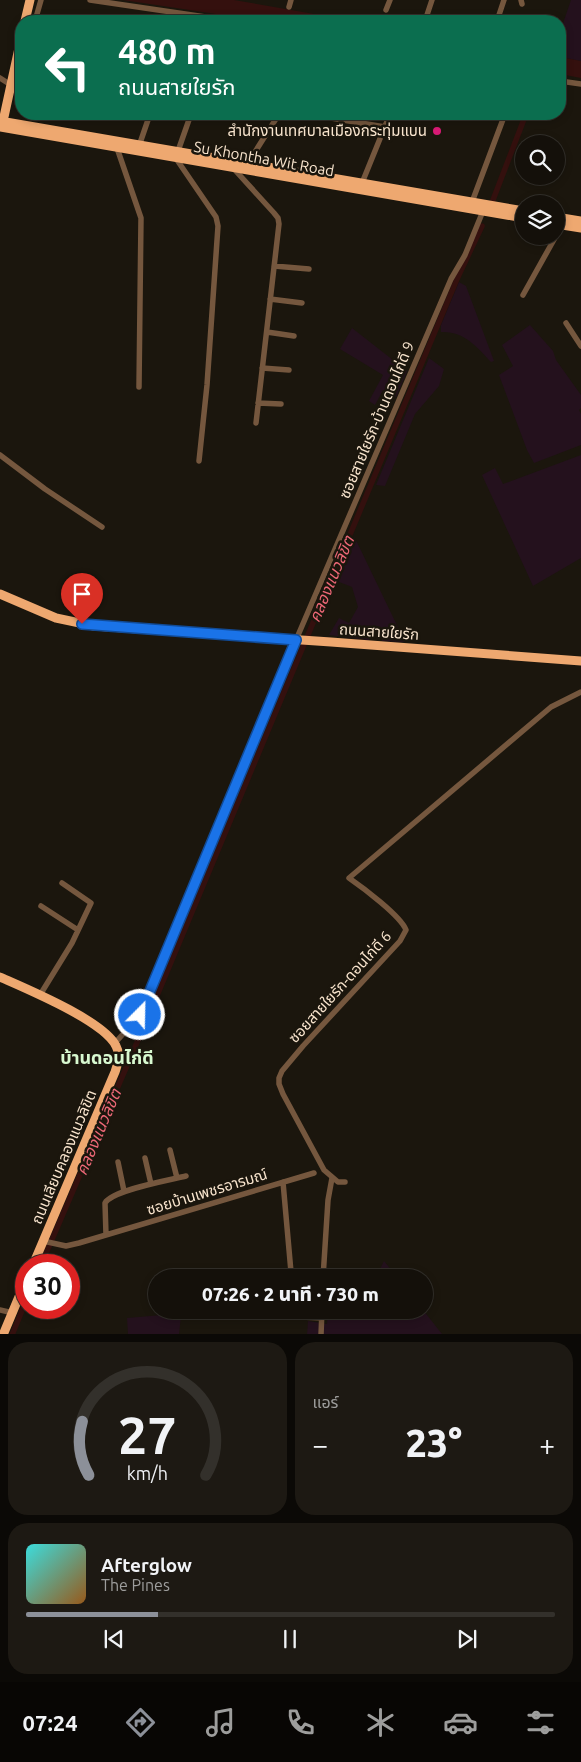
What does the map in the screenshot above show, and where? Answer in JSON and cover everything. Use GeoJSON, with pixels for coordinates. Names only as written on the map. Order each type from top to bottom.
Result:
{"type":"FeatureCollection","features":[{"type":"Feature","properties":{"kind":"street"},"geometry":{"type":"LineString","coordinates":[[37,15],[41,0]]}},
{"type":"Feature","properties":{"kind":"street"},"geometry":{"type":"LineString","coordinates":[[90,0],[193,15]]}},
{"type":"Feature","properties":{"kind":"street"},"geometry":{"type":"LineString","coordinates":[[289,8],[291,0]]}},
{"type":"Feature","properties":{"kind":"street"},"geometry":{"type":"LineString","coordinates":[[386,10],[390,0]]}},
{"type":"Feature","properties":{"kind":"street"},"geometry":{"type":"LineString","coordinates":[[427,15],[432,0]]}},
{"type":"Feature","properties":{"kind":"street"},"geometry":{"type":"LineString","coordinates":[[499,15],[504,0]]}},
{"type":"Feature","properties":{"kind":"street"},"geometry":{"type":"LineString","coordinates":[[26,15],[30,1]]}},
{"type":"Feature","properties":{"kind":"street"},"geometry":{"type":"LineString","coordinates":[[0,78],[15,79],[1,126]]}},
{"type":"Feature","properties":{"kind":"street"},"geometry":{"type":"LineString","coordinates":[[566,82],[581,84]]}},
{"type":"Feature","properties":{"kind":"street"},"geometry":{"type":"LineString","coordinates":[[138,148],[148,120]]}},
{"type":"Feature","properties":{"kind":"street"},"geometry":{"type":"LineString","coordinates":[[190,120],[176,154],[216,217],[218,226],[207,385],[199,462]]}},
{"type":"Feature","properties":{"kind":"street"},"geometry":{"type":"LineString","coordinates":[[248,163],[258,144],[276,120]]}},
{"type":"Feature","properties":{"kind":"street"},"geometry":{"type":"LineString","coordinates":[[343,120],[385,127]]}},
{"type":"Feature","properties":{"kind":"street"},"geometry":{"type":"LineString","coordinates":[[362,183],[388,120]]}},
{"type":"Feature","properties":{"kind":"street"},"geometry":{"type":"LineString","coordinates":[[472,202],[503,120]]}},
{"type":"Feature","properties":{"kind":"street","name":"Su Khontha Wit Road"},"geometry":{"type":"LineString","coordinates":[[1,126],[118,148],[138,148]]}},
{"type":"Feature","properties":{"kind":"street","name":"Su Khontha Wit Road"},"geometry":{"type":"LineString","coordinates":[[1,126],[230,163],[515,216]]}},
{"type":"Feature","properties":{"kind":"street"},"geometry":{"type":"LineString","coordinates":[[118,148],[142,218],[139,387]]}},
{"type":"Feature","properties":{"kind":"street"},"geometry":{"type":"LineString","coordinates":[[230,163],[278,218],[256,423]]}},
{"type":"Feature","properties":{"kind":"street","name":"Su Khontha Wit Road"},"geometry":{"type":"LineString","coordinates":[[230,163],[248,163],[515,209]]}},
{"type":"Feature","properties":{"kind":"street","name":"ซอยสายใยรัก-บ้านดอนไก่ดี 9"},"geometry":{"type":"LineString","coordinates":[[115,1043],[140,1015],[302,640],[451,279],[465,255],[483,211]]}},
{"type":"Feature","properties":{"kind":"street"},"geometry":{"type":"LineString","coordinates":[[565,218],[581,221]]}},
{"type":"Feature","properties":{"kind":"street"},"geometry":{"type":"LineString","coordinates":[[565,225],[581,228]]}},
{"type":"Feature","properties":{"kind":"street"},"geometry":{"type":"LineString","coordinates":[[523,295],[551,245]]}},
{"type":"Feature","properties":{"kind":"street"},"geometry":{"type":"LineString","coordinates":[[274,266],[309,269]]}},
{"type":"Feature","properties":{"kind":"street"},"geometry":{"type":"LineString","coordinates":[[270,299],[302,303]]}},
{"type":"Feature","properties":{"kind":"street"},"geometry":{"type":"LineString","coordinates":[[566,323],[581,346]]}},
{"type":"Feature","properties":{"kind":"street"},"geometry":{"type":"LineString","coordinates":[[266,332],[294,336]]}},
{"type":"Feature","properties":{"kind":"street"},"geometry":{"type":"LineString","coordinates":[[262,368],[289,370]]}},
{"type":"Feature","properties":{"kind":"street"},"geometry":{"type":"LineString","coordinates":[[258,402],[281,404]]}},
{"type":"Feature","properties":{"kind":"street"},"geometry":{"type":"LineString","coordinates":[[0,455],[45,489],[102,527]]}},
{"type":"Feature","properties":{"kind":"street","name":"ถนนสายใยรัก"},"geometry":{"type":"LineString","coordinates":[[0,594],[44,614],[71,623],[94,626],[581,661]]}},
{"type":"Feature","properties":{"kind":"street","name":"ซอยสายใยรัก-ดอนไก่ดี 6"},"geometry":{"type":"LineString","coordinates":[[332,1178],[324,1170],[283,1094],[279,1078],[282,1071],[303,1046],[396,946],[406,930],[404,924],[349,878],[548,710],[581,692]]}},
{"type":"Feature","properties":{"kind":"street"},"geometry":{"type":"LineString","coordinates":[[40,996],[72,943],[91,903],[62,883]]}},
{"type":"Feature","properties":{"kind":"street"},"geometry":{"type":"LineString","coordinates":[[41,906],[78,930]]}},
{"type":"Feature","properties":{"kind":"street"},"geometry":{"type":"LineString","coordinates":[[0,977],[97,1026],[115,1043]]}},
{"type":"Feature","properties":{"kind":"street","name":"ถนนเลียบคลองแนวลิขิต"},"geometry":{"type":"LineString","coordinates":[[39,1254],[115,1072],[119,1056],[115,1043]]}},
{"type":"Feature","properties":{"kind":"street"},"geometry":{"type":"LineString","coordinates":[[170,1150],[177,1178]]}},
{"type":"Feature","properties":{"kind":"street"},"geometry":{"type":"LineString","coordinates":[[145,1158],[151,1184]]}},
{"type":"Feature","properties":{"kind":"street"},"geometry":{"type":"LineString","coordinates":[[118,1162],[124,1191]]}},
{"type":"Feature","properties":{"kind":"street","name":"ซอยบ้านเพชรอารมณ์"},"geometry":{"type":"LineString","coordinates":[[45,1242],[66,1246],[314,1173]]}},
{"type":"Feature","properties":{"kind":"street","name":"ซอยบ้านเพชรอารมณ์"},"geometry":{"type":"LineString","coordinates":[[106,1235],[105,1203],[110,1197],[124,1191],[186,1176]]}},
{"type":"Feature","properties":{"kind":"street"},"geometry":{"type":"LineString","coordinates":[[324,1269],[328,1200],[332,1178],[338,1182],[345,1182]]}},
{"type":"Feature","properties":{"kind":"street"},"geometry":{"type":"LineString","coordinates":[[283,1182],[291,1269]]}},
{"type":"Feature","properties":{"kind":"street"},"geometry":{"type":"LineString","coordinates":[[3,1334],[15,1307]]}},
{"type":"Feature","properties":{"kind":"street"},"geometry":{"type":"LineString","coordinates":[[0,1310],[13,1312]]}},
{"type":"Feature","properties":{"kind":"street"},"geometry":{"type":"LineString","coordinates":[[321,1334],[322,1319]]}},
{"type":"Feature","properties":{"kind":"shaded area"},"geometry":{"type":"Polygon","coordinates":[[[123,0],[234,0],[320,15],[222,15],[123,0]]]}},
{"type":"Feature","properties":{"kind":"shaded area"},"geometry":{"type":"Polygon","coordinates":[[[571,0],[581,0],[581,61],[566,58],[566,15],[571,0]]]}},
{"type":"Feature","properties":{"kind":"shaded area"},"geometry":{"type":"Polygon","coordinates":[[[566,58],[581,61],[581,78],[566,75],[566,58]]]}},
{"type":"Feature","properties":{"kind":"shaded area"},"geometry":{"type":"Polygon","coordinates":[[[459,282],[466,286],[494,361],[491,362],[475,345],[463,337],[449,332],[441,332],[441,325],[459,282]]]}},
{"type":"Feature","properties":{"kind":"shaded area"},"geometry":{"type":"Polygon","coordinates":[[[530,325],[553,351],[556,360],[581,395],[581,408],[579,410],[581,414],[581,445],[534,463],[527,450],[499,375],[513,366],[502,345],[530,325]]]}},
{"type":"Feature","properties":{"kind":"shaded area"},"geometry":{"type":"Polygon","coordinates":[[[352,328],[407,371],[396,397],[383,390],[375,405],[369,401],[383,375],[340,349],[352,328]]]}},
{"type":"Feature","properties":{"kind":"shaded area"},"geometry":{"type":"Polygon","coordinates":[[[429,358],[444,369],[439,386],[415,414],[385,486],[376,485],[429,358]]]}},
{"type":"Feature","properties":{"kind":"shaded area"},"geometry":{"type":"Polygon","coordinates":[[[581,455],[581,558],[533,586],[482,475],[495,468],[503,484],[581,455]]]}},
{"type":"Feature","properties":{"kind":"shaded area"},"geometry":{"type":"Polygon","coordinates":[[[354,536],[405,642],[382,641],[382,632],[370,631],[369,640],[329,635],[339,618],[349,623],[358,607],[352,587],[334,580],[354,536]]]}},
{"type":"Feature","properties":{"kind":"shaded area"},"geometry":{"type":"Polygon","coordinates":[[[384,1261],[390,1269],[380,1269],[384,1261]]]}},
{"type":"Feature","properties":{"kind":"shaded area"},"geometry":{"type":"Polygon","coordinates":[[[148,1316],[148,1319],[181,1319],[179,1334],[128,1334],[127,1318],[148,1316]]]}},
{"type":"Feature","properties":{"kind":"shaded area"},"geometry":{"type":"Polygon","coordinates":[[[327,1319],[430,1319],[442,1334],[307,1334],[308,1321],[327,1324],[327,1319]]]}},
{"type":"Feature","properties":{"kind":"waterway","name":"คลองแนวลิขิต"},"geometry":{"type":"LineString","coordinates":[[493,200],[524,120]]}},
{"type":"Feature","properties":{"kind":"waterway","name":"คลองแนวลิขิต"},"geometry":{"type":"LineString","coordinates":[[46,1254],[151,1010],[457,279],[482,226]]}},
{"type":"Feature","properties":{"kind":"waterway","name":"คลองแนวลิขิต"},"geometry":{"type":"LineString","coordinates":[[12,1334],[19,1319]]}},
{"type":"Feature","properties":{"kind":"place","name":"สำนักงานเทศบาลเมืองกระทุ่มแบน"},"geometry":{"type":"Point","coordinates":[437,131]}},
{"type":"Feature","properties":{"kind":"district","name":"บ้านดอนไก่ดี"},"geometry":{"type":"Point","coordinates":[107,1058]}},
{"type":"Feature","properties":{"kind":"route"},"geometry":{"type":"LineString","coordinates":[[82,624],[296,640],[140,1015]]}}]}
